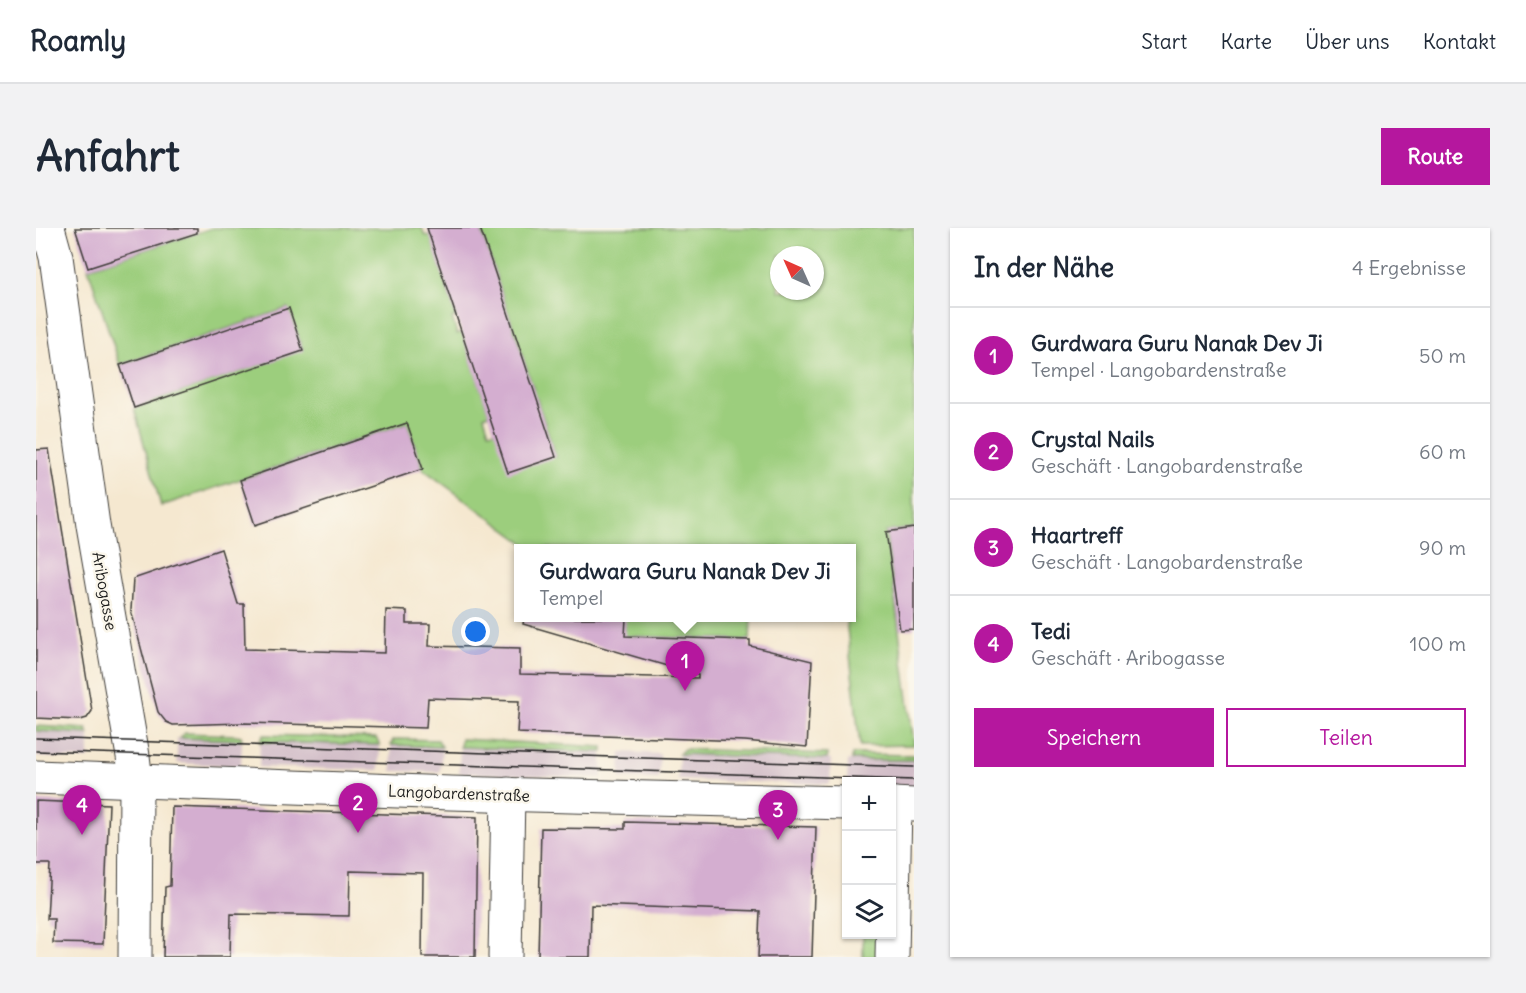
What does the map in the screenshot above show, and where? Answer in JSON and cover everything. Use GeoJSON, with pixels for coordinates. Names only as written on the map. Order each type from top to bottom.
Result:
{"type":"FeatureCollection","features":[{"type":"Feature","properties":{"kind":"street","name":"Aribogasse"},"geometry":{"type":"LineString","coordinates":[[47,249],[136,782],[135,957]]}},
{"type":"Feature","properties":{"kind":"street","name":"Langobardenstraße"},"geometry":{"type":"LineString","coordinates":[[36,777],[508,794],[842,803]]}},
{"type":"Feature","properties":{"kind":"street"},"geometry":{"type":"LineString","coordinates":[[505,957],[508,794]]}},
{"type":"Feature","properties":{"kind":"street"},"geometry":{"type":"LineString","coordinates":[[892,957],[900,804]]}},
{"type":"Feature","properties":{"kind":"shaded area"},"geometry":{"type":"Polygon","coordinates":[[[36,731],[89,734],[89,759],[36,757],[36,731]]]}},
{"type":"Feature","properties":{"kind":"shaded area"},"geometry":{"type":"Polygon","coordinates":[[[177,738],[242,740],[241,766],[177,763],[177,738]]]}},
{"type":"Feature","properties":{"kind":"shaded area"},"geometry":{"type":"Polygon","coordinates":[[[260,742],[380,745],[379,770],[259,767],[260,742]]]}},
{"type":"Feature","properties":{"kind":"shaded area"},"geometry":{"type":"Polygon","coordinates":[[[391,745],[442,747],[440,772],[392,771],[391,745]]]}},
{"type":"Feature","properties":{"kind":"shaded area"},"geometry":{"type":"Polygon","coordinates":[[[460,747],[602,752],[602,778],[459,773],[460,747]]]}},
{"type":"Feature","properties":{"kind":"shaded area"},"geometry":{"type":"Polygon","coordinates":[[[621,752],[660,754],[659,779],[620,778],[621,752]]]}},
{"type":"Feature","properties":{"kind":"shaded area"},"geometry":{"type":"Polygon","coordinates":[[[679,754],[831,759],[830,784],[678,780],[679,754]]]}},
{"type":"Feature","properties":{"kind":"shaded area"},"geometry":{"type":"Polygon","coordinates":[[[848,760],[914,760],[914,787],[896,787],[896,777],[847,777],[848,760]]]}},
{"type":"Feature","properties":{"kind":"green space"},"geometry":{"type":"Polygon","coordinates":[[[212,228],[422,228],[425,236],[430,235],[456,316],[452,318],[457,334],[462,332],[489,414],[484,416],[489,432],[495,431],[556,457],[480,228],[914,228],[914,528],[886,532],[914,745],[860,746],[846,622],[856,622],[856,544],[526,544],[423,469],[407,423],[161,506],[134,408],[303,350],[288,308],[120,365],[88,268],[212,228]]]}},
{"type":"Feature","properties":{"kind":"green space"},"geometry":{"type":"Polygon","coordinates":[[[625,622],[751,622],[750,640],[625,636],[625,622]]]}},
{"type":"Feature","properties":{"kind":"green space"},"geometry":{"type":"Polygon","coordinates":[[[36,726],[87,729],[89,734],[36,731],[36,726]]]}},
{"type":"Feature","properties":{"kind":"green space"},"geometry":{"type":"Polygon","coordinates":[[[185,733],[236,735],[241,736],[242,740],[180,738],[185,733]]]}},
{"type":"Feature","properties":{"kind":"green space"},"geometry":{"type":"Polygon","coordinates":[[[263,735],[376,738],[380,745],[260,742],[263,735]]]}},
{"type":"Feature","properties":{"kind":"green space"},"geometry":{"type":"Polygon","coordinates":[[[461,739],[603,747],[603,752],[460,747],[461,739]]]}},
{"type":"Feature","properties":{"kind":"green space"},"geometry":{"type":"Polygon","coordinates":[[[393,740],[438,740],[442,747],[391,745],[393,740]]]}},
{"type":"Feature","properties":{"kind":"green space"},"geometry":{"type":"Polygon","coordinates":[[[684,749],[827,754],[827,759],[679,754],[684,749]]]}},
{"type":"Feature","properties":{"kind":"green space"},"geometry":{"type":"Polygon","coordinates":[[[852,754],[914,755],[914,760],[852,760],[852,754]]]}},
{"type":"Feature","properties":{"kind":"green space"},"geometry":{"type":"Polygon","coordinates":[[[863,939],[880,939],[879,957],[863,957],[863,939]]]}},
{"type":"Feature","properties":{"kind":"building"},"geometry":{"type":"Polygon","coordinates":[[[75,228],[197,228],[197,233],[88,268],[75,228]]]}},
{"type":"Feature","properties":{"kind":"building"},"geometry":{"type":"Polygon","coordinates":[[[427,228],[480,228],[556,457],[508,473],[427,228]]]}},
{"type":"Feature","properties":{"kind":"building"},"geometry":{"type":"Polygon","coordinates":[[[289,308],[303,351],[134,408],[120,365],[289,308]]]}},
{"type":"Feature","properties":{"kind":"building"},"geometry":{"type":"Polygon","coordinates":[[[407,423],[423,469],[255,525],[240,480],[407,423]]]}},
{"type":"Feature","properties":{"kind":"building"},"geometry":{"type":"Polygon","coordinates":[[[49,449],[92,711],[87,718],[80,720],[36,718],[36,450],[49,449]]]}},
{"type":"Feature","properties":{"kind":"building"},"geometry":{"type":"Polygon","coordinates":[[[914,528],[914,629],[900,630],[886,532],[914,528]]]}},
{"type":"Feature","properties":{"kind":"building"},"geometry":{"type":"Polygon","coordinates":[[[221,549],[238,604],[244,604],[245,649],[385,653],[386,610],[407,611],[407,624],[430,624],[429,646],[520,648],[520,674],[698,678],[698,675],[523,624],[523,622],[626,622],[625,636],[750,640],[750,646],[812,661],[807,747],[745,741],[517,733],[519,701],[428,698],[426,728],[243,723],[173,725],[166,722],[158,712],[131,610],[133,579],[221,549]]]}},
{"type":"Feature","properties":{"kind":"building"},"geometry":{"type":"Polygon","coordinates":[[[36,801],[109,804],[103,944],[53,943],[54,919],[47,919],[50,864],[36,864],[36,801]]]}},
{"type":"Feature","properties":{"kind":"building"},"geometry":{"type":"Polygon","coordinates":[[[172,807],[477,817],[475,957],[422,957],[423,873],[350,871],[349,916],[231,914],[230,957],[163,957],[165,887],[170,886],[172,807]]]}},
{"type":"Feature","properties":{"kind":"building"},"geometry":{"type":"Polygon","coordinates":[[[625,822],[816,827],[812,957],[758,957],[760,911],[591,905],[590,957],[538,957],[541,828],[625,829],[625,822]]]}},
{"type":"Feature","properties":{"kind":"tram line"},"geometry":{"type":"LineString","coordinates":[[36,738],[914,767]]}},
{"type":"Feature","properties":{"kind":"tram line"},"geometry":{"type":"LineString","coordinates":[[36,751],[914,780]]}},
{"type":"Feature","properties":{"kind":"place","name":"Gurdwara Guru Nanak Dev Ji"},"geometry":{"type":"Point","coordinates":[685,691]}},
{"type":"Feature","properties":{"kind":"place","name":"Crystal Nails"},"geometry":{"type":"Point","coordinates":[358,833]}},
{"type":"Feature","properties":{"kind":"place","name":"Tedi"},"geometry":{"type":"Point","coordinates":[82,835]}},
{"type":"Feature","properties":{"kind":"place","name":"Haartreff"},"geometry":{"type":"Point","coordinates":[778,840]}}]}
